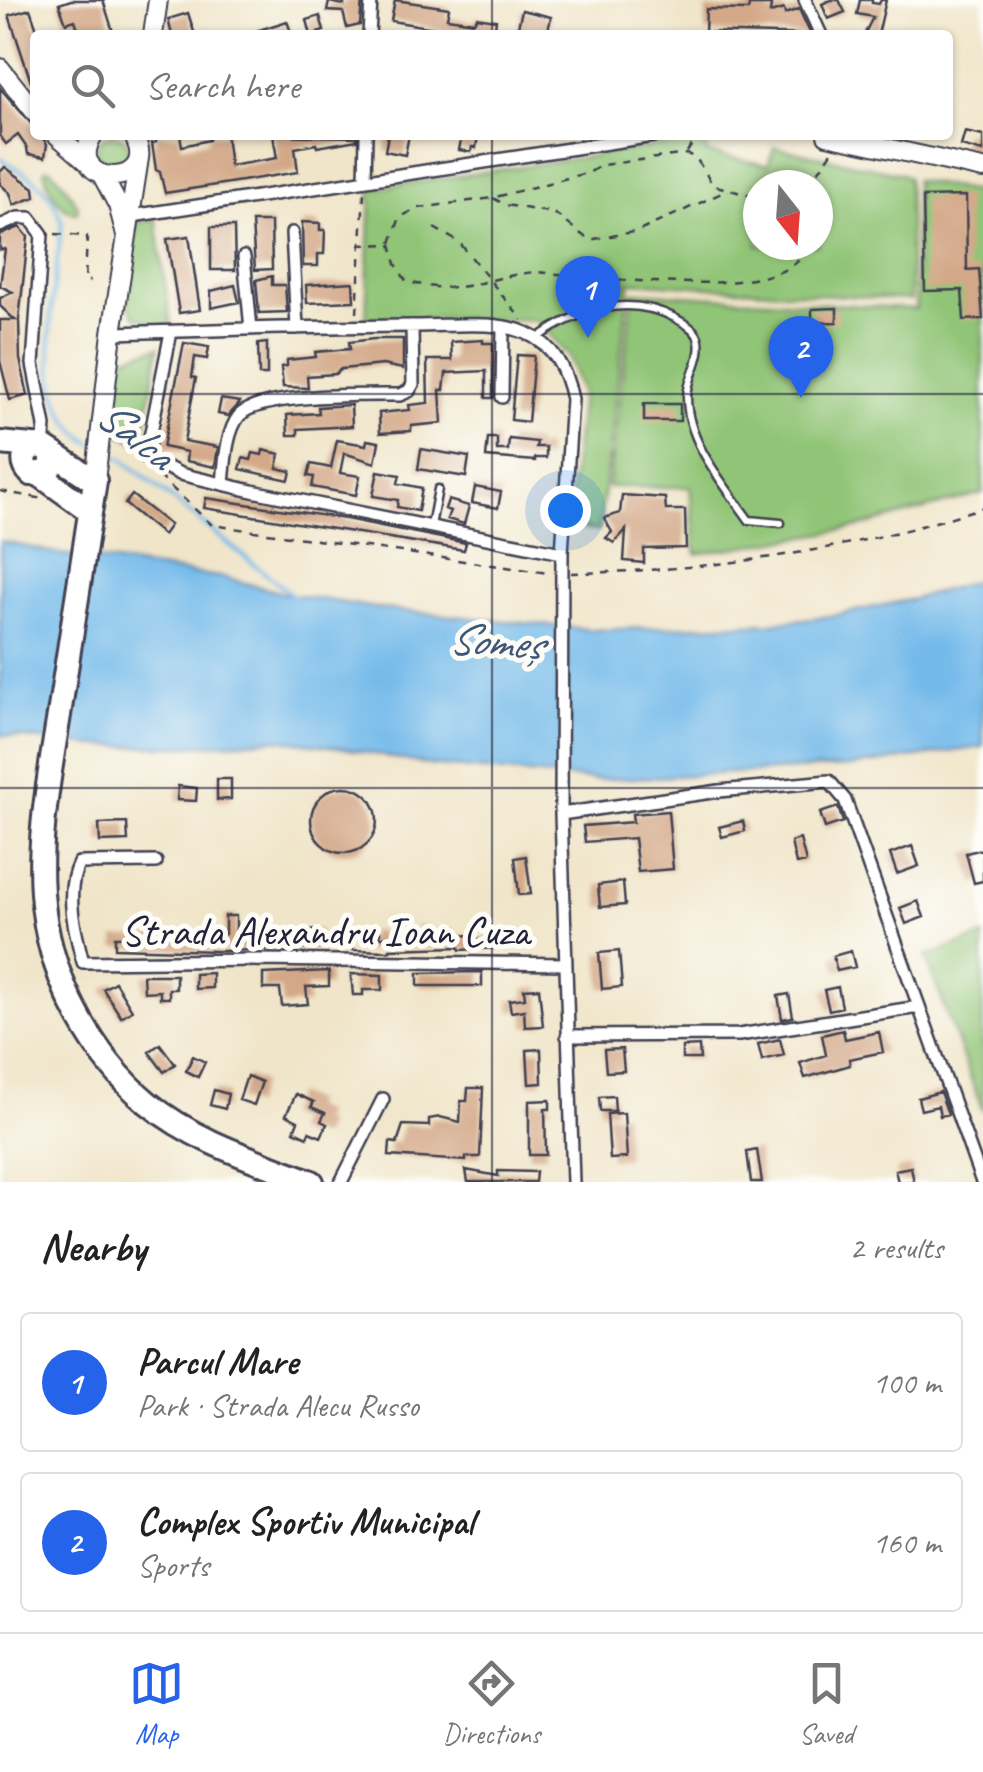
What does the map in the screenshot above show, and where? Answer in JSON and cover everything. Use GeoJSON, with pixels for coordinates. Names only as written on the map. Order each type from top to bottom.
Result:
{"type":"FeatureCollection","features":[{"type":"Feature","properties":{"kind":"highway"},"geometry":{"type":"LineString","coordinates":[[0,443],[44,448],[94,481],[50,776],[43,855],[44,912],[60,974],[77,1016],[105,1057],[147,1102],[198,1136],[312,1182]]}},
{"type":"Feature","properties":{"kind":"highway"},"geometry":{"type":"LineString","coordinates":[[33,472],[52,467],[44,448]]}},
{"type":"Feature","properties":{"kind":"highway"},"geometry":{"type":"LineString","coordinates":[[0,460],[33,472],[88,521]]}},
{"type":"Feature","properties":{"kind":"main road"},"geometry":{"type":"LineString","coordinates":[[153,30],[158,0]]}},
{"type":"Feature","properties":{"kind":"main road"},"geometry":{"type":"LineString","coordinates":[[0,68],[30,106]]}},
{"type":"Feature","properties":{"kind":"main road"},"geometry":{"type":"LineString","coordinates":[[63,140],[96,169],[115,178],[127,174],[137,143]]}},
{"type":"Feature","properties":{"kind":"main road"},"geometry":{"type":"LineString","coordinates":[[91,140],[87,150],[118,205],[128,245]]}},
{"type":"Feature","properties":{"kind":"main road"},"geometry":{"type":"LineString","coordinates":[[870,140],[983,169]]}},
{"type":"Feature","properties":{"kind":"main road"},"geometry":{"type":"LineString","coordinates":[[94,481],[112,333],[132,216],[137,143]]}},
{"type":"Feature","properties":{"kind":"street"},"geometry":{"type":"LineString","coordinates":[[369,30],[371,0]]}},
{"type":"Feature","properties":{"kind":"street"},"geometry":{"type":"LineString","coordinates":[[804,0],[819,30]]}},
{"type":"Feature","properties":{"kind":"street"},"geometry":{"type":"LineString","coordinates":[[366,140],[366,180]]}},
{"type":"Feature","properties":{"kind":"street"},"geometry":{"type":"LineString","coordinates":[[132,216],[627,140]]}},
{"type":"Feature","properties":{"kind":"street"},"geometry":{"type":"LineString","coordinates":[[0,226],[18,218],[30,218],[42,234],[33,364],[45,426],[44,448]]}},
{"type":"Feature","properties":{"kind":"street"},"geometry":{"type":"LineString","coordinates":[[292,233],[297,328]]}},
{"type":"Feature","properties":{"kind":"street"},"geometry":{"type":"LineString","coordinates":[[244,257],[250,329]]}},
{"type":"Feature","properties":{"kind":"street"},"geometry":{"type":"LineString","coordinates":[[112,333],[356,326],[503,328],[534,337],[556,356],[567,375],[572,398],[561,588],[561,808],[574,1182]]}},
{"type":"Feature","properties":{"kind":"street"},"geometry":{"type":"LineString","coordinates":[[223,484],[232,428],[248,408],[276,402],[400,395],[409,391],[414,384],[412,326]]}},
{"type":"Feature","properties":{"kind":"street"},"geometry":{"type":"LineString","coordinates":[[502,397],[503,328]]}},
{"type":"Feature","properties":{"kind":"street"},"geometry":{"type":"LineString","coordinates":[[172,332],[146,457],[180,474],[223,484],[562,553]]}},
{"type":"Feature","properties":{"kind":"street"},"geometry":{"type":"LineString","coordinates":[[561,808],[829,781],[845,800],[982,1182]]}},
{"type":"Feature","properties":{"kind":"street","name":"Strada Alexandru Ioan Cuza"},"geometry":{"type":"LineString","coordinates":[[156,862],[79,863],[72,876],[72,902],[83,962],[564,964]]}},
{"type":"Feature","properties":{"kind":"street"},"geometry":{"type":"LineString","coordinates":[[567,1036],[740,1035],[919,1007]]}},
{"type":"Feature","properties":{"kind":"street"},"geometry":{"type":"LineString","coordinates":[[342,1182],[386,1100]]}},
{"type":"Feature","properties":{"kind":"lane"},"geometry":{"type":"LineString","coordinates":[[534,337],[592,311],[635,304],[654,308],[693,329],[700,345],[687,402],[703,452],[748,520],[781,522]]}},
{"type":"Feature","properties":{"kind":"lane"},"geometry":{"type":"LineString","coordinates":[[431,528],[438,489]]}},
{"type":"Feature","properties":{"kind":"path"},"geometry":{"type":"LineString","coordinates":[[686,154],[693,140]]}},
{"type":"Feature","properties":{"kind":"path"},"geometry":{"type":"LineString","coordinates":[[816,170],[832,140]]}},
{"type":"Feature","properties":{"kind":"path"},"geometry":{"type":"LineString","coordinates":[[743,194],[713,185],[696,158],[686,154],[602,165],[590,172],[492,198],[419,208],[400,218],[390,244],[406,281],[433,289],[474,287],[536,272],[672,282],[744,280],[768,277],[800,260]]}},
{"type":"Feature","properties":{"kind":"path"},"geometry":{"type":"LineString","coordinates":[[356,326],[366,180]]}},
{"type":"Feature","properties":{"kind":"path"},"geometry":{"type":"LineString","coordinates":[[492,198],[506,205],[554,212],[589,240],[639,231],[728,190]]}},
{"type":"Feature","properties":{"kind":"path"},"geometry":{"type":"LineString","coordinates":[[434,228],[459,242],[534,337]]}},
{"type":"Feature","properties":{"kind":"path"},"geometry":{"type":"LineString","coordinates":[[50,234],[86,236],[84,281],[92,281]]}},
{"type":"Feature","properties":{"kind":"path"},"geometry":{"type":"LineString","coordinates":[[359,245],[390,244]]}},
{"type":"Feature","properties":{"kind":"path"},"geometry":{"type":"LineString","coordinates":[[0,491],[46,500]]}},
{"type":"Feature","properties":{"kind":"green space"},"geometry":{"type":"Polygon","coordinates":[[[102,140],[124,140],[129,151],[124,162],[113,167],[102,162],[97,151],[102,140]]]}},
{"type":"Feature","properties":{"kind":"green space"},"geometry":{"type":"Polygon","coordinates":[[[690,141],[707,143],[706,153],[768,165],[774,147],[908,178],[911,300],[630,282],[599,531],[567,527],[581,394],[569,357],[536,320],[366,318],[371,189],[690,141]]]}},
{"type":"Feature","properties":{"kind":"green space"},"geometry":{"type":"Polygon","coordinates":[[[48,168],[69,191],[78,208],[76,213],[55,197],[44,171],[48,168]]]}},
{"type":"Feature","properties":{"kind":"green space"},"geometry":{"type":"Polygon","coordinates":[[[915,180],[983,193],[983,493],[855,528],[696,554],[690,487],[608,487],[633,292],[916,309],[915,180]]]}},
{"type":"Feature","properties":{"kind":"green space"},"geometry":{"type":"Polygon","coordinates":[[[156,219],[171,325],[159,327],[135,316],[127,302],[137,221],[156,219]]]}},
{"type":"Feature","properties":{"kind":"green space"},"geometry":{"type":"Polygon","coordinates":[[[159,347],[142,445],[113,430],[122,358],[159,347]]]}},
{"type":"Feature","properties":{"kind":"green space"},"geometry":{"type":"Polygon","coordinates":[[[983,936],[983,1112],[926,957],[983,936]]]}},
{"type":"Feature","properties":{"kind":"water","name":"Someș"},"geometry":{"type":"Polygon","coordinates":[[[0,541],[59,554],[226,578],[283,593],[382,609],[595,630],[771,623],[837,615],[983,579],[983,747],[849,767],[597,780],[429,765],[274,739],[190,746],[92,746],[0,735],[0,541]]]}},
{"type":"Feature","properties":{"kind":"building"},"geometry":{"type":"Polygon","coordinates":[[[103,0],[112,30],[78,30],[75,20],[66,23],[59,4],[103,0]]]}},
{"type":"Feature","properties":{"kind":"building"},"geometry":{"type":"Polygon","coordinates":[[[344,0],[362,0],[360,25],[347,28],[343,12],[327,11],[329,2],[344,5],[344,0]]]}},
{"type":"Feature","properties":{"kind":"building"},"geometry":{"type":"Polygon","coordinates":[[[395,0],[449,8],[447,18],[496,20],[495,30],[447,30],[391,21],[395,0]]]}},
{"type":"Feature","properties":{"kind":"building"},"geometry":{"type":"Polygon","coordinates":[[[839,0],[845,12],[828,19],[822,4],[839,0]]]}},
{"type":"Feature","properties":{"kind":"building"},"geometry":{"type":"Polygon","coordinates":[[[860,0],[879,4],[886,0],[879,30],[866,30],[873,17],[857,14],[860,0]]]}},
{"type":"Feature","properties":{"kind":"building"},"geometry":{"type":"Polygon","coordinates":[[[749,5],[771,5],[770,13],[784,9],[785,14],[799,9],[809,30],[705,30],[706,9],[748,10],[749,5]]]}},
{"type":"Feature","properties":{"kind":"building"},"geometry":{"type":"Polygon","coordinates":[[[30,9],[37,30],[30,30],[30,79],[9,15],[30,9]]]}},
{"type":"Feature","properties":{"kind":"building"},"geometry":{"type":"Polygon","coordinates":[[[522,10],[551,17],[548,30],[517,30],[522,10]]]}},
{"type":"Feature","properties":{"kind":"building"},"geometry":{"type":"Polygon","coordinates":[[[188,13],[193,30],[171,30],[168,19],[188,13]]]}},
{"type":"Feature","properties":{"kind":"building"},"geometry":{"type":"Polygon","coordinates":[[[320,16],[324,30],[310,30],[307,20],[320,16]]]}},
{"type":"Feature","properties":{"kind":"building"},"geometry":{"type":"Polygon","coordinates":[[[287,21],[290,30],[259,30],[287,21]]]}},
{"type":"Feature","properties":{"kind":"building"},"geometry":{"type":"Polygon","coordinates":[[[0,88],[30,122],[30,140],[44,140],[47,144],[45,157],[28,154],[18,135],[6,144],[0,136],[0,88]]]}},
{"type":"Feature","properties":{"kind":"building"},"geometry":{"type":"Polygon","coordinates":[[[965,132],[983,136],[983,152],[961,146],[965,132]]]}},
{"type":"Feature","properties":{"kind":"building"},"geometry":{"type":"Polygon","coordinates":[[[181,140],[182,146],[227,140],[230,166],[277,158],[274,140],[357,140],[295,148],[298,172],[165,193],[156,170],[152,143],[181,140]]]}},
{"type":"Feature","properties":{"kind":"building"},"geometry":{"type":"Polygon","coordinates":[[[387,140],[408,140],[405,155],[385,151],[387,140]]]}},
{"type":"Feature","properties":{"kind":"building"},"geometry":{"type":"Polygon","coordinates":[[[461,140],[477,140],[471,152],[459,150],[461,140]]]}},
{"type":"Feature","properties":{"kind":"building"},"geometry":{"type":"Polygon","coordinates":[[[5,167],[34,188],[35,197],[14,205],[10,193],[0,184],[0,172],[5,167]]]}},
{"type":"Feature","properties":{"kind":"building"},"geometry":{"type":"Polygon","coordinates":[[[966,196],[967,270],[979,269],[983,319],[964,320],[962,290],[925,291],[923,197],[966,196]]]}},
{"type":"Feature","properties":{"kind":"building"},"geometry":{"type":"Polygon","coordinates":[[[252,222],[271,222],[272,269],[255,270],[252,222]]]}},
{"type":"Feature","properties":{"kind":"building"},"geometry":{"type":"Polygon","coordinates":[[[302,222],[320,223],[320,230],[325,230],[324,254],[318,254],[318,266],[303,266],[302,222]]]}},
{"type":"Feature","properties":{"kind":"building"},"geometry":{"type":"Polygon","coordinates":[[[20,227],[28,237],[19,320],[20,359],[28,395],[10,400],[0,361],[0,320],[15,320],[0,306],[0,298],[13,292],[0,286],[5,249],[0,250],[0,235],[20,227]]]}},
{"type":"Feature","properties":{"kind":"building"},"geometry":{"type":"Polygon","coordinates":[[[211,227],[234,227],[235,270],[211,270],[211,227]]]}},
{"type":"Feature","properties":{"kind":"building"},"geometry":{"type":"Polygon","coordinates":[[[189,236],[200,310],[179,313],[167,239],[189,236]]]}},
{"type":"Feature","properties":{"kind":"building"},"geometry":{"type":"Polygon","coordinates":[[[272,276],[272,285],[285,285],[287,312],[259,313],[256,280],[272,276]]]}},
{"type":"Feature","properties":{"kind":"building"},"geometry":{"type":"Polygon","coordinates":[[[353,282],[354,301],[307,303],[306,285],[353,282]]]}},
{"type":"Feature","properties":{"kind":"building"},"geometry":{"type":"Polygon","coordinates":[[[235,285],[239,302],[211,308],[211,291],[235,285]]]}},
{"type":"Feature","properties":{"kind":"building"},"geometry":{"type":"Polygon","coordinates":[[[837,308],[837,322],[812,323],[812,309],[837,308]]]}},
{"type":"Feature","properties":{"kind":"building"},"geometry":{"type":"Polygon","coordinates":[[[403,339],[403,369],[383,365],[341,369],[335,374],[307,376],[308,388],[283,387],[281,367],[287,366],[287,360],[316,357],[315,352],[350,349],[349,342],[403,339]]]}},
{"type":"Feature","properties":{"kind":"building"},"geometry":{"type":"Polygon","coordinates":[[[451,342],[493,343],[493,398],[486,398],[486,371],[446,373],[444,390],[440,390],[442,423],[380,433],[379,413],[410,410],[409,405],[428,403],[427,360],[452,360],[451,342]]]}},
{"type":"Feature","properties":{"kind":"building"},"geometry":{"type":"Polygon","coordinates":[[[184,343],[209,347],[207,359],[195,357],[192,377],[196,378],[184,441],[218,447],[215,467],[186,461],[187,452],[163,447],[184,343]]]}},
{"type":"Feature","properties":{"kind":"building"},"geometry":{"type":"Polygon","coordinates":[[[267,343],[267,375],[259,375],[258,344],[267,343]]]}},
{"type":"Feature","properties":{"kind":"building"},"geometry":{"type":"Polygon","coordinates":[[[517,355],[534,356],[528,422],[511,420],[517,355]]]}},
{"type":"Feature","properties":{"kind":"building"},"geometry":{"type":"Polygon","coordinates":[[[221,399],[240,402],[228,416],[218,414],[221,399]]]}},
{"type":"Feature","properties":{"kind":"building"},"geometry":{"type":"Polygon","coordinates":[[[644,404],[680,404],[680,421],[644,421],[644,404]]]}},
{"type":"Feature","properties":{"kind":"building"},"geometry":{"type":"Polygon","coordinates":[[[351,405],[352,426],[298,429],[298,435],[288,435],[287,415],[319,413],[318,407],[351,405]]]}},
{"type":"Feature","properties":{"kind":"building"},"geometry":{"type":"Polygon","coordinates":[[[488,438],[497,438],[497,450],[508,450],[509,439],[537,442],[536,447],[546,447],[546,458],[535,461],[486,457],[488,438]]]}},
{"type":"Feature","properties":{"kind":"building"},"geometry":{"type":"Polygon","coordinates":[[[337,440],[366,445],[367,440],[379,442],[375,463],[344,453],[340,473],[360,476],[356,495],[312,487],[314,477],[308,476],[311,464],[331,468],[337,440]]]}},
{"type":"Feature","properties":{"kind":"building"},"geometry":{"type":"Polygon","coordinates":[[[421,449],[469,457],[466,477],[418,469],[421,449]]]}},
{"type":"Feature","properties":{"kind":"building"},"geometry":{"type":"Polygon","coordinates":[[[263,450],[280,454],[277,468],[291,471],[289,480],[240,469],[243,458],[251,460],[253,453],[262,455],[263,450]]]}},
{"type":"Feature","properties":{"kind":"building"},"geometry":{"type":"Polygon","coordinates":[[[378,471],[400,475],[398,483],[422,488],[418,511],[397,507],[398,500],[373,496],[378,471]]]}},
{"type":"Feature","properties":{"kind":"building"},"geometry":{"type":"Polygon","coordinates":[[[475,487],[501,492],[498,508],[472,503],[475,487]]]}},
{"type":"Feature","properties":{"kind":"building"},"geometry":{"type":"Polygon","coordinates":[[[132,495],[170,525],[163,535],[125,504],[132,495]]]}},
{"type":"Feature","properties":{"kind":"building"},"geometry":{"type":"Polygon","coordinates":[[[622,495],[665,498],[666,510],[685,510],[686,548],[644,549],[644,563],[624,561],[626,530],[614,543],[606,538],[612,532],[604,518],[620,513],[622,495]]]}},
{"type":"Feature","properties":{"kind":"building"},"geometry":{"type":"Polygon","coordinates":[[[206,498],[346,519],[466,543],[464,550],[204,508],[206,498]]]}},
{"type":"Feature","properties":{"kind":"building"},"geometry":{"type":"Polygon","coordinates":[[[448,500],[469,506],[464,524],[447,519],[448,500]]]}},
{"type":"Feature","properties":{"kind":"building"},"geometry":{"type":"Polygon","coordinates":[[[217,779],[231,779],[231,799],[217,800],[217,779]]]}},
{"type":"Feature","properties":{"kind":"building"},"geometry":{"type":"Polygon","coordinates":[[[178,786],[197,788],[196,801],[177,800],[178,786]]]}},
{"type":"Feature","properties":{"kind":"building"},"geometry":{"type":"Polygon","coordinates":[[[344,787],[367,797],[377,820],[367,843],[344,853],[321,843],[311,820],[321,797],[344,787]]]}},
{"type":"Feature","properties":{"kind":"building"},"geometry":{"type":"Polygon","coordinates":[[[838,807],[843,822],[825,828],[820,813],[838,807]]]}},
{"type":"Feature","properties":{"kind":"building"},"geometry":{"type":"Polygon","coordinates":[[[668,811],[673,869],[638,872],[634,838],[585,842],[583,826],[633,822],[632,814],[668,811]]]}},
{"type":"Feature","properties":{"kind":"building"},"geometry":{"type":"Polygon","coordinates":[[[743,821],[745,831],[722,837],[719,827],[743,821]]]}},
{"type":"Feature","properties":{"kind":"building"},"geometry":{"type":"Polygon","coordinates":[[[127,823],[128,841],[100,842],[99,824],[127,823]]]}},
{"type":"Feature","properties":{"kind":"building"},"geometry":{"type":"Polygon","coordinates":[[[800,839],[806,862],[796,864],[791,842],[800,839]]]}},
{"type":"Feature","properties":{"kind":"building"},"geometry":{"type":"Polygon","coordinates":[[[912,846],[919,866],[897,874],[890,854],[912,846]]]}},
{"type":"Feature","properties":{"kind":"building"},"geometry":{"type":"Polygon","coordinates":[[[983,849],[983,881],[974,883],[966,853],[983,849]]]}},
{"type":"Feature","properties":{"kind":"building"},"geometry":{"type":"Polygon","coordinates":[[[526,856],[531,894],[519,895],[515,858],[526,856]]]}},
{"type":"Feature","properties":{"kind":"building"},"geometry":{"type":"Polygon","coordinates":[[[623,882],[625,905],[600,907],[598,885],[623,882]]]}},
{"type":"Feature","properties":{"kind":"building"},"geometry":{"type":"Polygon","coordinates":[[[918,901],[924,917],[906,924],[900,908],[918,901]]]}},
{"type":"Feature","properties":{"kind":"building"},"geometry":{"type":"Polygon","coordinates":[[[225,916],[236,916],[236,934],[302,934],[320,930],[320,937],[337,937],[337,948],[115,948],[115,937],[225,934],[225,916]]]}},
{"type":"Feature","properties":{"kind":"building"},"geometry":{"type":"Polygon","coordinates":[[[417,926],[427,926],[427,933],[455,930],[456,936],[470,935],[470,940],[515,936],[516,947],[353,950],[354,937],[370,938],[370,931],[380,932],[380,937],[417,936],[417,926]]]}},
{"type":"Feature","properties":{"kind":"building"},"geometry":{"type":"Polygon","coordinates":[[[619,951],[622,987],[602,989],[599,953],[619,951]]]}},
{"type":"Feature","properties":{"kind":"building"},"geometry":{"type":"Polygon","coordinates":[[[851,951],[855,967],[837,971],[833,956],[851,951]]]}},
{"type":"Feature","properties":{"kind":"building"},"geometry":{"type":"Polygon","coordinates":[[[329,971],[329,986],[306,987],[308,1004],[282,1006],[280,989],[263,989],[263,974],[329,971]]]}},
{"type":"Feature","properties":{"kind":"building"},"geometry":{"type":"Polygon","coordinates":[[[482,972],[482,986],[418,986],[418,973],[482,972]]]}},
{"type":"Feature","properties":{"kind":"building"},"geometry":{"type":"Polygon","coordinates":[[[212,973],[212,988],[195,989],[195,974],[212,973]]]}},
{"type":"Feature","properties":{"kind":"building"},"geometry":{"type":"Polygon","coordinates":[[[351,974],[382,975],[382,990],[363,990],[363,995],[353,995],[351,974]]]}},
{"type":"Feature","properties":{"kind":"building"},"geometry":{"type":"Polygon","coordinates":[[[143,975],[176,975],[176,989],[169,989],[169,998],[160,998],[160,991],[144,992],[143,975]]]}},
{"type":"Feature","properties":{"kind":"building"},"geometry":{"type":"Polygon","coordinates":[[[115,982],[132,1010],[121,1017],[103,989],[115,982]]]}},
{"type":"Feature","properties":{"kind":"building"},"geometry":{"type":"Polygon","coordinates":[[[838,987],[842,1007],[829,1010],[824,990],[838,987]]]}},
{"type":"Feature","properties":{"kind":"building"},"geometry":{"type":"Polygon","coordinates":[[[539,988],[543,1026],[525,1027],[524,1010],[511,1012],[509,1000],[525,998],[524,989],[539,988]]]}},
{"type":"Feature","properties":{"kind":"building"},"geometry":{"type":"Polygon","coordinates":[[[789,994],[793,1017],[782,1019],[778,996],[789,994]]]}},
{"type":"Feature","properties":{"kind":"building"},"geometry":{"type":"Polygon","coordinates":[[[843,1030],[845,1039],[879,1032],[883,1052],[849,1059],[850,1065],[805,1078],[800,1063],[826,1055],[822,1035],[843,1030]]]}},
{"type":"Feature","properties":{"kind":"building"},"geometry":{"type":"Polygon","coordinates":[[[780,1039],[784,1055],[762,1060],[758,1044],[780,1039]]]}},
{"type":"Feature","properties":{"kind":"building"},"geometry":{"type":"Polygon","coordinates":[[[160,1044],[175,1064],[164,1072],[149,1052],[160,1044]]]}},
{"type":"Feature","properties":{"kind":"building"},"geometry":{"type":"Polygon","coordinates":[[[699,1046],[700,1059],[682,1059],[682,1047],[699,1046]]]}},
{"type":"Feature","properties":{"kind":"building"},"geometry":{"type":"Polygon","coordinates":[[[541,1049],[542,1083],[529,1084],[527,1050],[541,1049]]]}},
{"type":"Feature","properties":{"kind":"building"},"geometry":{"type":"Polygon","coordinates":[[[622,1049],[624,1071],[606,1072],[604,1050],[622,1049]]]}},
{"type":"Feature","properties":{"kind":"building"},"geometry":{"type":"Polygon","coordinates":[[[193,1056],[205,1062],[198,1077],[186,1071],[193,1056]]]}},
{"type":"Feature","properties":{"kind":"building"},"geometry":{"type":"Polygon","coordinates":[[[247,1076],[262,1082],[254,1105],[239,1100],[247,1076]]]}},
{"type":"Feature","properties":{"kind":"building"},"geometry":{"type":"Polygon","coordinates":[[[468,1088],[483,1088],[480,1157],[466,1157],[466,1161],[389,1156],[390,1142],[397,1143],[403,1125],[429,1126],[429,1119],[440,1117],[460,1122],[461,1101],[467,1101],[468,1088]]]}},
{"type":"Feature","properties":{"kind":"building"},"geometry":{"type":"Polygon","coordinates":[[[214,1090],[228,1094],[225,1109],[210,1105],[214,1090]]]}},
{"type":"Feature","properties":{"kind":"building"},"geometry":{"type":"Polygon","coordinates":[[[940,1092],[948,1114],[940,1116],[938,1106],[921,1110],[918,1098],[940,1092]]]}},
{"type":"Feature","properties":{"kind":"building"},"geometry":{"type":"Polygon","coordinates":[[[296,1094],[314,1102],[311,1107],[325,1113],[321,1121],[327,1124],[321,1137],[309,1132],[307,1137],[294,1131],[298,1121],[286,1115],[296,1094]]]}},
{"type":"Feature","properties":{"kind":"building"},"geometry":{"type":"Polygon","coordinates":[[[614,1096],[615,1111],[600,1111],[599,1097],[614,1096]]]}},
{"type":"Feature","properties":{"kind":"building"},"geometry":{"type":"Polygon","coordinates":[[[550,1100],[550,1109],[545,1109],[546,1155],[529,1155],[529,1101],[550,1100]]]}},
{"type":"Feature","properties":{"kind":"building"},"geometry":{"type":"Polygon","coordinates":[[[624,1113],[627,1158],[610,1159],[607,1114],[624,1113]]]}},
{"type":"Feature","properties":{"kind":"building"},"geometry":{"type":"Polygon","coordinates":[[[757,1150],[762,1182],[751,1182],[747,1152],[757,1150]]]}},
{"type":"Feature","properties":{"kind":"building"},"geometry":{"type":"Polygon","coordinates":[[[911,1167],[914,1182],[898,1182],[895,1170],[911,1167]]]}},
{"type":"Feature","properties":{"kind":"building"},"geometry":{"type":"Polygon","coordinates":[[[466,1170],[498,1176],[498,1171],[536,1172],[535,1182],[468,1182],[466,1170]]]}},
{"type":"Feature","properties":{"kind":"waterway","name":"Salca"},"geometry":{"type":"LineString","coordinates":[[0,159],[45,190],[62,222],[51,311],[52,374],[59,402],[72,426],[92,443]]}},
{"type":"Feature","properties":{"kind":"waterway","name":"Salca"},"geometry":{"type":"LineString","coordinates":[[105,450],[122,459],[295,597]]}},
{"type":"Feature","properties":{"kind":"place","name":"Parcul Mare"},"geometry":{"type":"Point","coordinates":[588,338]}},
{"type":"Feature","properties":{"kind":"place","name":"Complex Sportiv Municipal"},"geometry":{"type":"Point","coordinates":[801,398]}}]}
